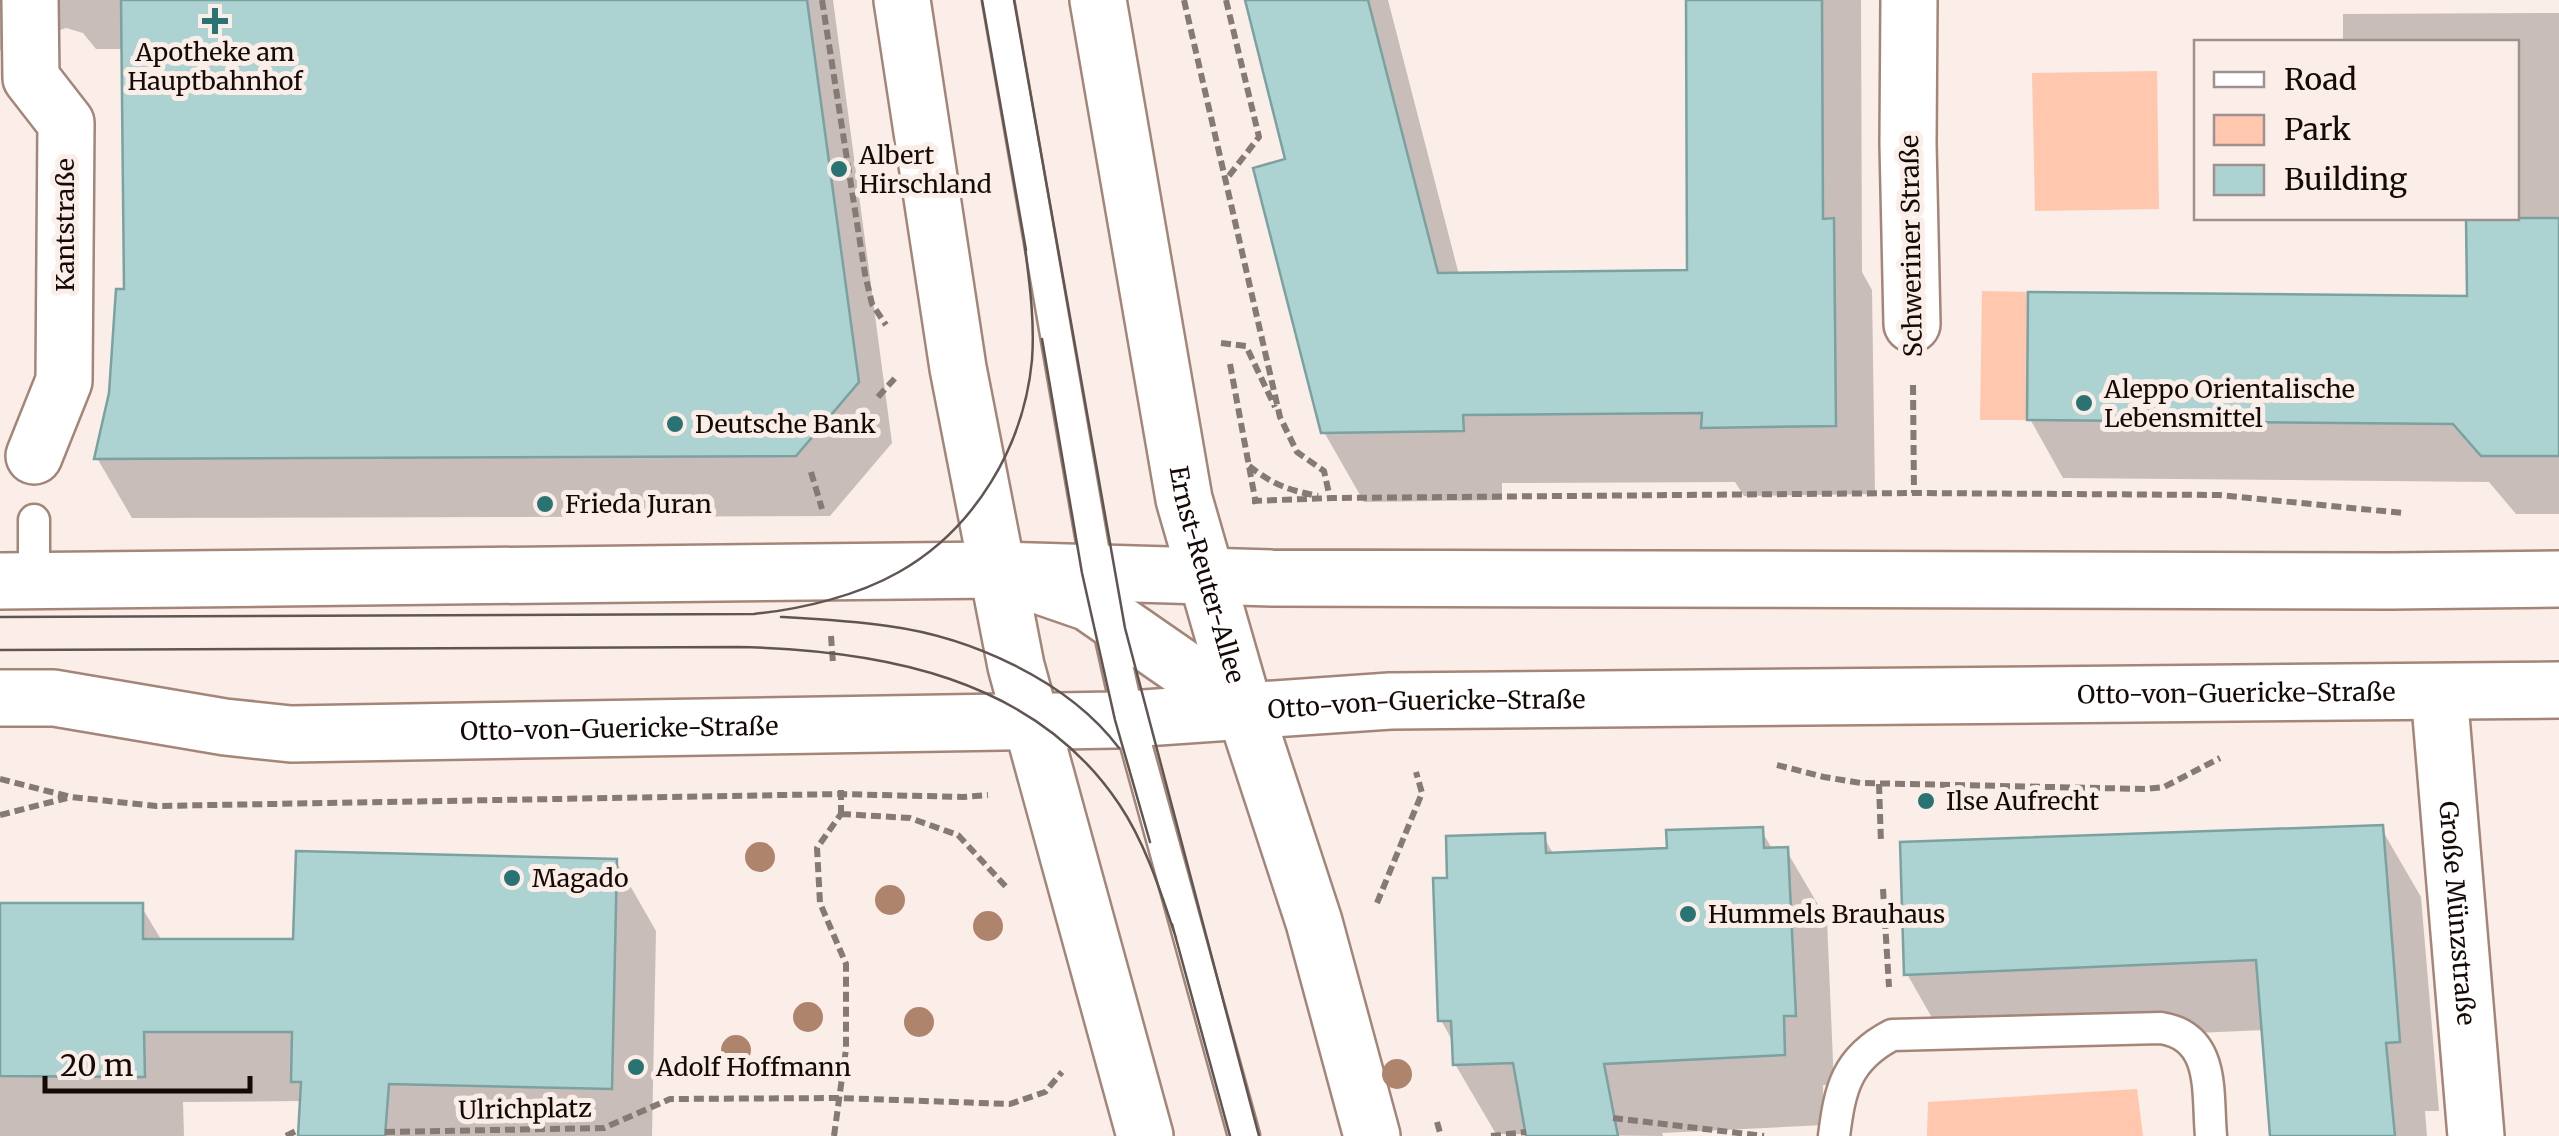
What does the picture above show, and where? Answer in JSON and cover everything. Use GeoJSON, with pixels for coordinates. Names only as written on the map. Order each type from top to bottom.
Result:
{"type":"FeatureCollection","features":[{"type":"Feature","properties":{"kind":"street","name":"Kantstraße"},"geometry":{"type":"LineString","coordinates":[[30,0],[31,78],[66,123],[64,381],[34,456]]}},
{"type":"Feature","properties":{"kind":"street"},"geometry":{"type":"LineString","coordinates":[[902,0],[958,368],[996,570],[1029,722],[1145,1136]]}},
{"type":"Feature","properties":{"kind":"street","name":"Ernst-Reuter-Allee"},"geometry":{"type":"LineString","coordinates":[[1098,0],[1184,500],[1244,710],[1314,922],[1372,1136]]}},
{"type":"Feature","properties":{"kind":"street","name":"Schweriner Straße"},"geometry":{"type":"LineString","coordinates":[[1909,0],[1912,324]]}},
{"type":"Feature","properties":{"kind":"street"},"geometry":{"type":"LineString","coordinates":[[17,580],[996,570],[1101,594],[1204,576],[2559,579]]}},
{"type":"Feature","properties":{"kind":"street"},"geometry":{"type":"LineString","coordinates":[[1101,594],[1244,710]]}},
{"type":"Feature","properties":{"kind":"street","name":"Otto-von-Guericke-Straße"},"geometry":{"type":"LineString","coordinates":[[0,698],[54,698],[224,727],[291,734],[1129,719],[1390,700],[2559,690]]}},
{"type":"Feature","properties":{"kind":"street","name":"Große Münzstraße"},"geometry":{"type":"LineString","coordinates":[[2439,692],[2476,1136]]}},
{"type":"Feature","properties":{"kind":"lane"},"geometry":{"type":"LineString","coordinates":[[998,0],[1101,594],[1129,719],[1244,1136]]}},
{"type":"Feature","properties":{"kind":"lane"},"geometry":{"type":"LineString","coordinates":[[17,580],[34,520]]}},
{"type":"Feature","properties":{"kind":"lane"},"geometry":{"type":"LineString","coordinates":[[1834,1136],[1839,1096],[1849,1073],[1864,1054],[1892,1035],[2161,1028],[2176,1030],[2200,1052],[2205,1067],[2211,1136]]}},
{"type":"Feature","properties":{"kind":"path"},"geometry":{"type":"LineString","coordinates":[[822,0],[865,274],[872,304],[887,327]]}},
{"type":"Feature","properties":{"kind":"path"},"geometry":{"type":"LineString","coordinates":[[1184,0],[1280,417]]}},
{"type":"Feature","properties":{"kind":"path"},"geometry":{"type":"LineString","coordinates":[[1226,0],[1259,137],[1227,178]]}},
{"type":"Feature","properties":{"kind":"path","name":"Schweriner Straße"},"geometry":{"type":"LineString","coordinates":[[1912,324],[1914,493]]}},
{"type":"Feature","properties":{"kind":"path"},"geometry":{"type":"LineString","coordinates":[[1253,488],[1226,342],[1246,346],[1297,452],[1324,471],[1332,498]]}},
{"type":"Feature","properties":{"kind":"path"},"geometry":{"type":"LineString","coordinates":[[878,397],[896,376],[893,360]]}},
{"type":"Feature","properties":{"kind":"path"},"geometry":{"type":"LineString","coordinates":[[1250,466],[1286,490],[1332,498]]}},
{"type":"Feature","properties":{"kind":"path"},"geometry":{"type":"LineString","coordinates":[[811,472],[823,515],[841,814],[817,848],[820,904],[846,964],[846,1049],[834,1136]]}},
{"type":"Feature","properties":{"kind":"path"},"geometry":{"type":"LineString","coordinates":[[1269,500],[1914,493],[2219,495],[2414,514]]}},
{"type":"Feature","properties":{"kind":"path"},"geometry":{"type":"LineString","coordinates":[[1775,764],[1824,777],[1879,784],[2155,788],[2229,754]]}},
{"type":"Feature","properties":{"kind":"path"},"geometry":{"type":"LineString","coordinates":[[1376,906],[1422,792],[1416,772]]}},
{"type":"Feature","properties":{"kind":"path"},"geometry":{"type":"LineString","coordinates":[[1879,784],[1881,843]]}},
{"type":"Feature","properties":{"kind":"path"},"geometry":{"type":"LineString","coordinates":[[0,815],[71,797]]}},
{"type":"Feature","properties":{"kind":"path"},"geometry":{"type":"LineString","coordinates":[[841,814],[910,818],[958,836],[1009,890]]}},
{"type":"Feature","properties":{"kind":"path"},"geometry":{"type":"LineString","coordinates":[[1883,889],[1892,1035]]}},
{"type":"Feature","properties":{"kind":"path","name":"Ulrichplatz"},"geometry":{"type":"LineString","coordinates":[[385,1132],[604,1128],[670,1099],[840,1098],[1010,1104],[1045,1092],[1064,1070]]}},
{"type":"Feature","properties":{"kind":"path"},"geometry":{"type":"LineString","coordinates":[[1613,1118],[1764,1136]]}},
{"type":"Feature","properties":{"kind":"path"},"geometry":{"type":"LineString","coordinates":[[286,1136],[298,1130]]}},
{"type":"Feature","properties":{"kind":"path"},"geometry":{"type":"LineString","coordinates":[[1491,1136],[1526,1132]]}},
{"type":"Feature","properties":{"kind":"green space"},"geometry":{"type":"Polygon","coordinates":[[[2157,71],[2159,209],[2035,211],[2032,73],[2157,71]]]}},
{"type":"Feature","properties":{"kind":"green space"},"geometry":{"type":"Polygon","coordinates":[[[1982,291],[2028,292],[2027,420],[1980,420],[1982,291]]]}},
{"type":"Feature","properties":{"kind":"green space"},"geometry":{"type":"Polygon","coordinates":[[[2137,1089],[2143,1136],[1927,1136],[1928,1102],[2137,1089]]]}},
{"type":"Feature","properties":{"kind":"building"},"geometry":{"type":"Polygon","coordinates":[[[121,0],[807,0],[859,382],[796,456],[94,459],[109,393],[116,289],[124,289],[121,0]]]}},
{"type":"Feature","properties":{"kind":"building"},"geometry":{"type":"Polygon","coordinates":[[[1245,0],[1368,0],[1438,273],[1687,270],[1686,0],[1822,0],[1823,219],[1834,218],[1836,426],[1701,428],[1702,413],[1463,415],[1464,431],[1321,433],[1253,168],[1285,159],[1245,0]]]}},
{"type":"Feature","properties":{"kind":"building"},"geometry":{"type":"Polygon","coordinates":[[[2559,218],[2559,456],[2481,456],[2453,424],[2027,420],[2028,292],[2467,296],[2466,220],[2559,218]]]}},
{"type":"Feature","properties":{"kind":"building"},"geometry":{"type":"Polygon","coordinates":[[[2383,825],[2400,1042],[2386,1043],[2395,1136],[2270,1136],[2256,960],[1904,975],[1900,842],[2383,825]]]}},
{"type":"Feature","properties":{"kind":"building"},"geometry":{"type":"Polygon","coordinates":[[[1763,827],[1764,848],[1788,847],[1796,1016],[1784,1016],[1785,1055],[1604,1064],[1618,1136],[1526,1136],[1513,1063],[1453,1065],[1451,1021],[1438,1021],[1433,878],[1447,878],[1446,836],[1545,833],[1546,853],[1667,848],[1666,830],[1763,827]]]}},
{"type":"Feature","properties":{"kind":"building"},"geometry":{"type":"Polygon","coordinates":[[[296,851],[617,859],[612,1089],[389,1084],[385,1136],[298,1136],[301,1082],[291,1082],[292,1032],[144,1032],[145,1077],[0,1076],[0,903],[143,903],[143,939],[293,939],[296,851]]]}},
{"type":"Feature","properties":{"kind":"tram line"},"geometry":{"type":"LineString","coordinates":[[982,0],[1026,250]]}},
{"type":"Feature","properties":{"kind":"tram line"},"geometry":{"type":"LineString","coordinates":[[1014,0],[1125,628],[1259,1136]]}},
{"type":"Feature","properties":{"kind":"tram line"},"geometry":{"type":"LineString","coordinates":[[0,617],[754,614],[847,595],[899,572],[951,533],[991,482],[1006,454],[1019,423],[1032,360],[1024,239]]}},
{"type":"Feature","properties":{"kind":"tram line"},"geometry":{"type":"LineString","coordinates":[[1042,339],[1082,573],[1115,720],[1150,842]]}},
{"type":"Feature","properties":{"kind":"tram line"},"geometry":{"type":"LineString","coordinates":[[781,617],[888,626],[952,640],[984,652],[1045,682],[1098,724],[1119,748]]}},
{"type":"Feature","properties":{"kind":"tram line"},"geometry":{"type":"LineString","coordinates":[[0,650],[738,647],[792,649],[899,665],[950,679],[999,699],[1044,726],[1084,761],[1119,804],[1137,835],[1176,938]]}},
{"type":"Feature","properties":{"kind":"tram line"},"geometry":{"type":"LineString","coordinates":[[1172,924],[1230,1136]]}},
{"type":"Feature","properties":{"kind":"place","name":"Apotheke am Hauptbahnhof"},"geometry":{"type":"Point","coordinates":[215,21]}},
{"type":"Feature","properties":{"kind":"place","name":"Albert Hirschland"},"geometry":{"type":"Point","coordinates":[839,169]}},
{"type":"Feature","properties":{"kind":"place","name":"Aleppo Orientalische Lebensmittel"},"geometry":{"type":"Point","coordinates":[2084,403]}},
{"type":"Feature","properties":{"kind":"place","name":"Deutsche Bank"},"geometry":{"type":"Point","coordinates":[675,424]}},
{"type":"Feature","properties":{"kind":"place","name":"Frieda Juran"},"geometry":{"type":"Point","coordinates":[545,504]}},
{"type":"Feature","properties":{"kind":"place","name":"Ilse Aufrecht"},"geometry":{"type":"Point","coordinates":[1926,801]}},
{"type":"Feature","properties":{"kind":"place","name":"Magado"},"geometry":{"type":"Point","coordinates":[512,878]}},
{"type":"Feature","properties":{"kind":"place","name":"Hummels Brauhaus"},"geometry":{"type":"Point","coordinates":[1688,914]}},
{"type":"Feature","properties":{"kind":"place","name":"Adolf Hoffmann"},"geometry":{"type":"Point","coordinates":[636,1067]}}]}
